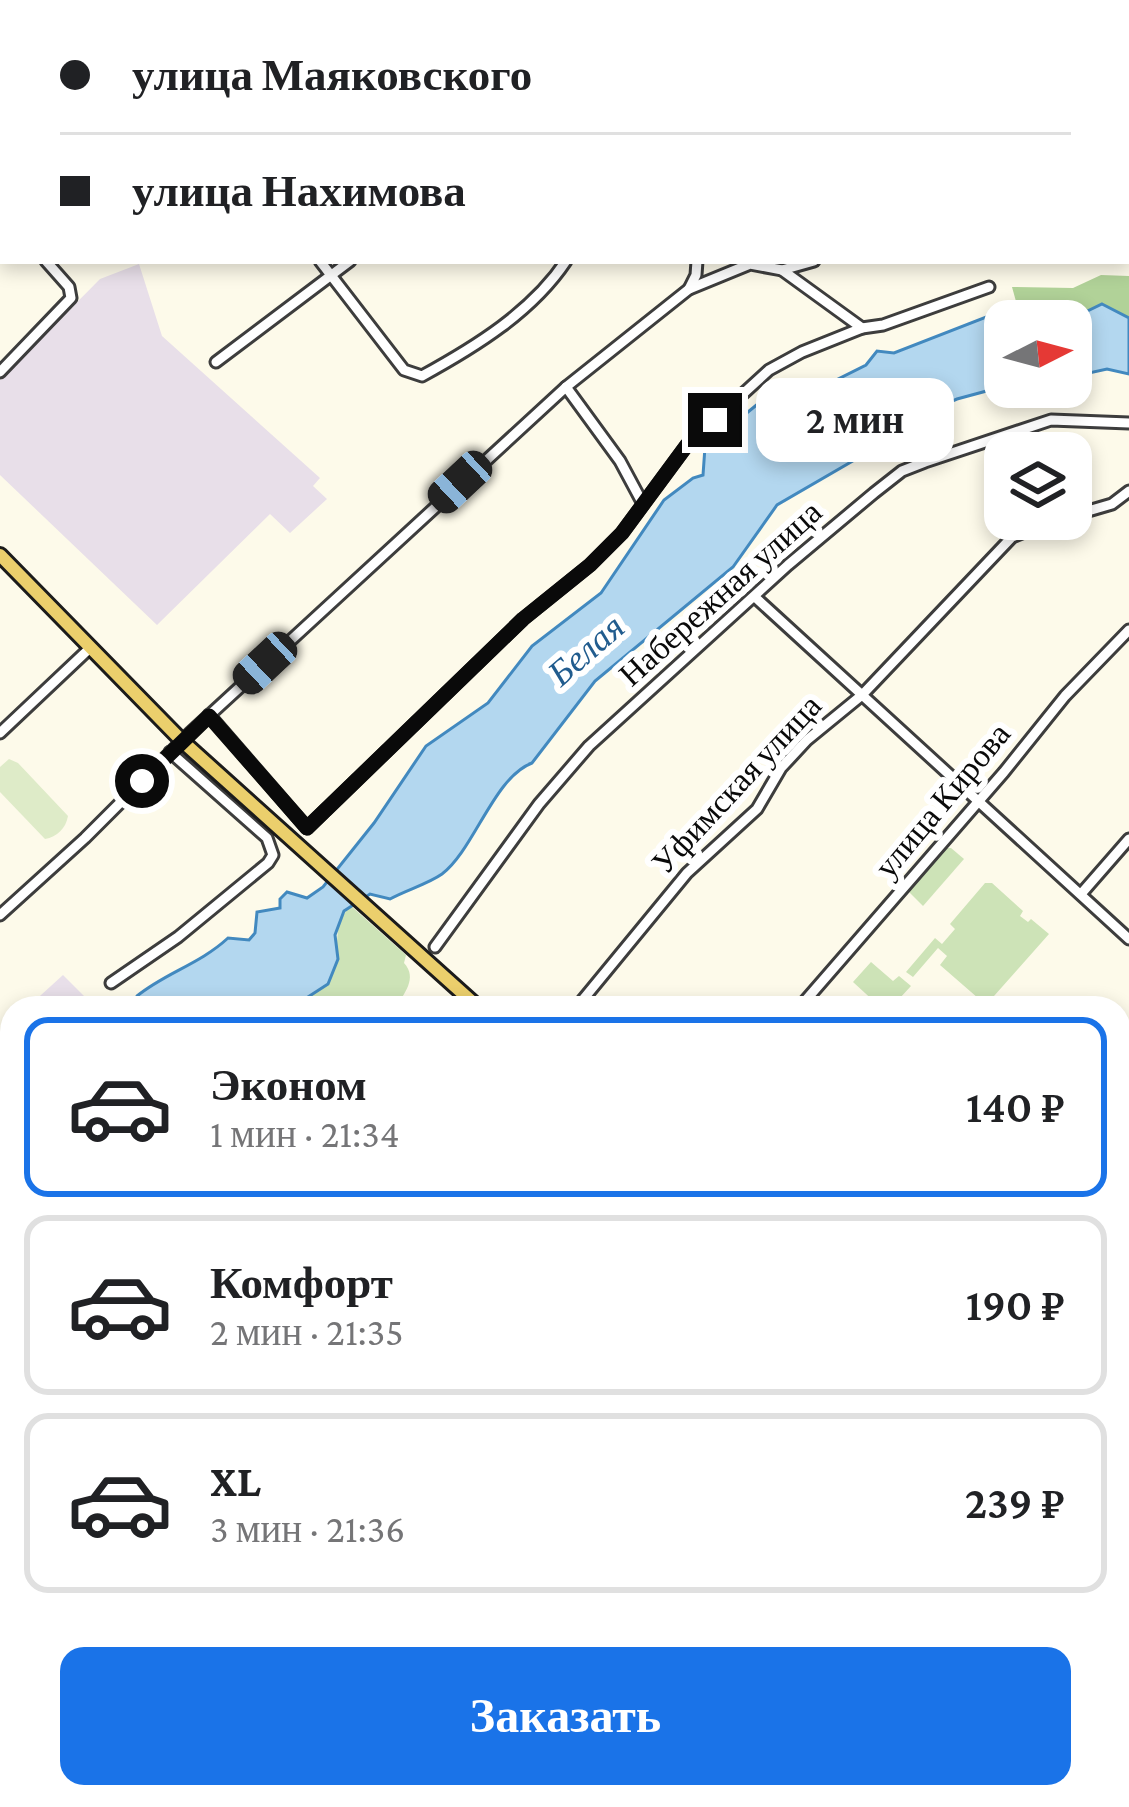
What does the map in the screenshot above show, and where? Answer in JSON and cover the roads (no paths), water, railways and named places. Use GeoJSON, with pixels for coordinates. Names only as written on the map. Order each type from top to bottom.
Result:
{"type":"FeatureCollection","features":[{"type":"Feature","properties":{"kind":"main road"},"geometry":{"type":"LineString","coordinates":[[0,554],[182,741],[466,996]]}},
{"type":"Feature","properties":{"kind":"street"},"geometry":{"type":"LineString","coordinates":[[0,372],[71,298],[69,286],[49,264]]}},
{"type":"Feature","properties":{"kind":"street"},"geometry":{"type":"LineString","coordinates":[[323,264],[404,370],[422,376],[495,332],[553,280],[564,264]]}},
{"type":"Feature","properties":{"kind":"street"},"geometry":{"type":"LineString","coordinates":[[216,362],[346,264]]}},
{"type":"Feature","properties":{"kind":"street"},"geometry":{"type":"LineString","coordinates":[[689,289],[697,264]]}},
{"type":"Feature","properties":{"kind":"street"},"geometry":{"type":"LineString","coordinates":[[0,915],[566,387],[689,289],[742,264]]}},
{"type":"Feature","properties":{"kind":"street"},"geometry":{"type":"LineString","coordinates":[[755,264],[782,270],[862,328]]}},
{"type":"Feature","properties":{"kind":"street"},"geometry":{"type":"LineString","coordinates":[[782,270],[803,264]]}},
{"type":"Feature","properties":{"kind":"street"},"geometry":{"type":"LineString","coordinates":[[209,716],[307,828],[523,619],[590,565],[622,533],[687,445],[770,370],[862,328],[883,325],[988,286]]}},
{"type":"Feature","properties":{"kind":"street"},"geometry":{"type":"LineString","coordinates":[[566,387],[620,461],[642,502]]}},
{"type":"Feature","properties":{"kind":"street","name":"Набережная улица"},"geometry":{"type":"LineString","coordinates":[[435,947],[539,804],[589,746],[802,553],[902,472],[1051,420],[1129,423]]}},
{"type":"Feature","properties":{"kind":"street"},"geometry":{"type":"LineString","coordinates":[[1092,510],[1112,504],[1129,491]]}},
{"type":"Feature","properties":{"kind":"street","name":"Уфимская улица"},"geometry":{"type":"LineString","coordinates":[[586,996],[688,873],[757,809],[794,754],[862,695],[1009,540]]}},
{"type":"Feature","properties":{"kind":"street"},"geometry":{"type":"LineString","coordinates":[[756,598],[1129,939]]}},
{"type":"Feature","properties":{"kind":"street","name":"улица Кирова"},"geometry":{"type":"LineString","coordinates":[[809,996],[1065,696],[1129,630]]}},
{"type":"Feature","properties":{"kind":"street"},"geometry":{"type":"LineString","coordinates":[[0,733],[90,648]]}},
{"type":"Feature","properties":{"kind":"street"},"geometry":{"type":"LineString","coordinates":[[111,983],[178,937],[273,855],[267,838],[170,752]]}},
{"type":"Feature","properties":{"kind":"street"},"geometry":{"type":"LineString","coordinates":[[1081,894],[1129,839]]}},
{"type":"Feature","properties":{"kind":"water"},"geometry":{"type":"Polygon","coordinates":[[[1102,304],[1129,318],[1129,374],[1107,369],[1092,372],[1092,309],[1102,304]]]}},
{"type":"Feature","properties":{"kind":"water","name":"Белая"},"geometry":{"type":"Polygon","coordinates":[[[984,318],[984,392],[908,420],[863,455],[777,505],[733,567],[595,681],[532,763],[506,783],[442,874],[390,899],[370,894],[344,911],[335,935],[338,959],[328,984],[310,996],[137,996],[228,938],[249,940],[255,933],[257,912],[280,908],[280,899],[287,892],[307,898],[323,887],[426,746],[488,703],[532,646],[601,593],[664,500],[703,475],[705,447],[759,403],[814,391],[866,365],[877,351],[894,353],[984,318]]]}}]}
